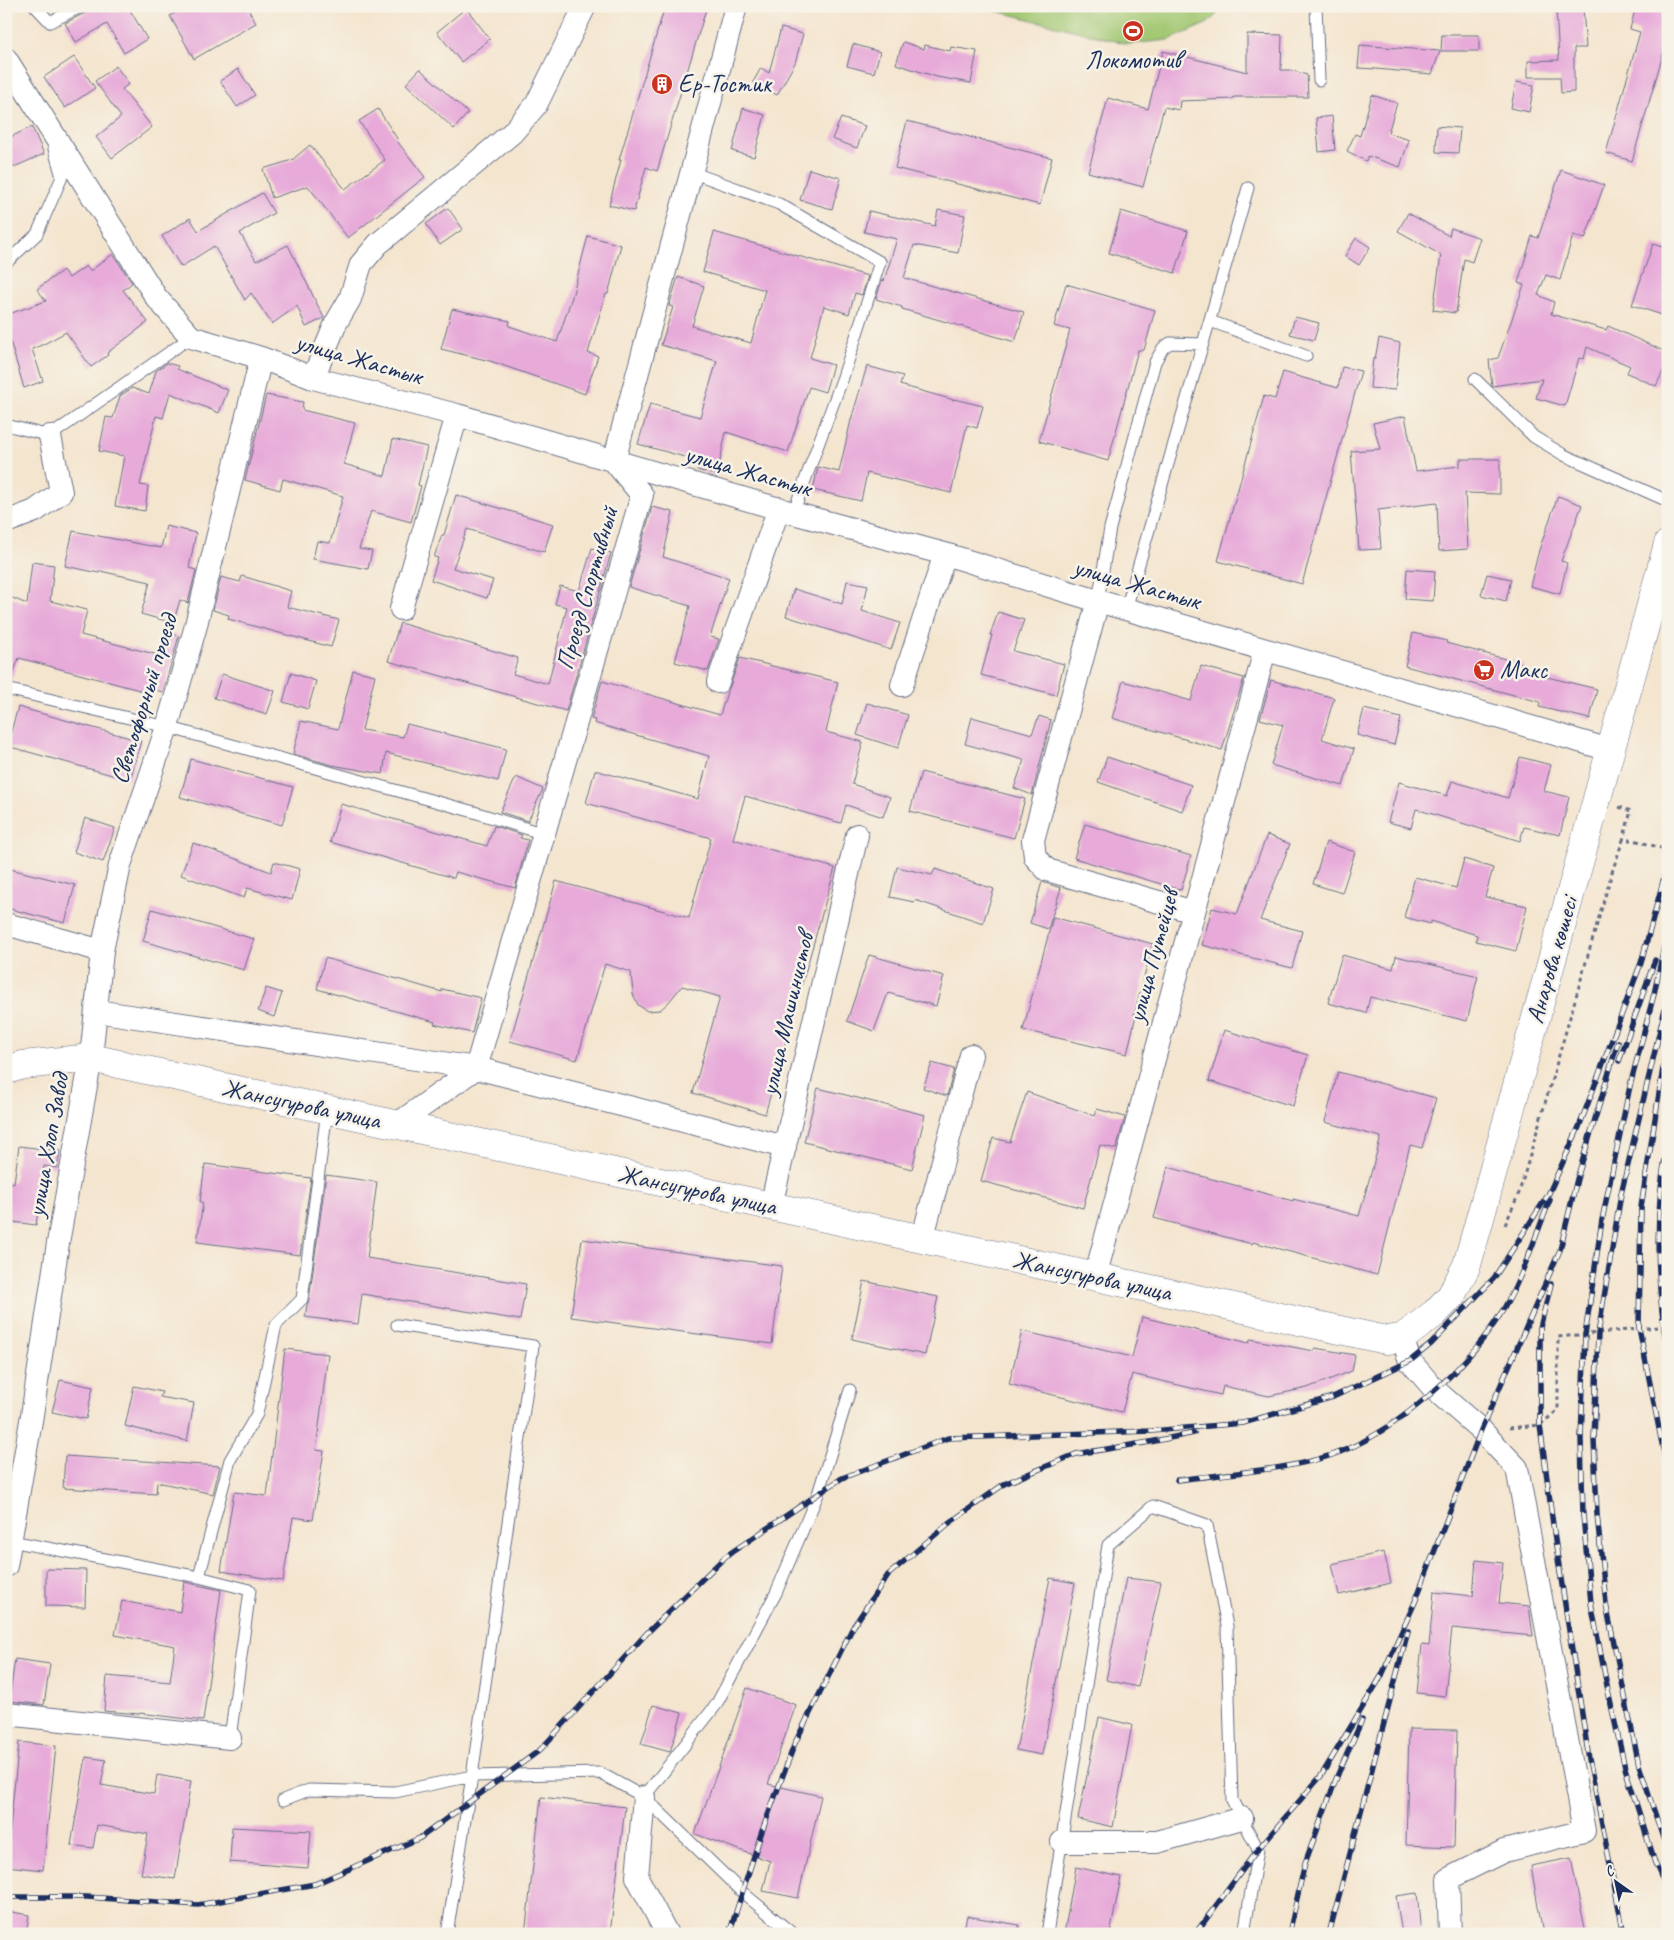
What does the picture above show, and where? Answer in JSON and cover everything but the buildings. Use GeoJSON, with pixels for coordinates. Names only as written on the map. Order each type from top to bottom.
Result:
{"type":"FeatureCollection","features":[{"type":"Feature","properties":{"kind":"street"},"geometry":{"type":"LineString","coordinates":[[313,378],[336,323],[350,299],[361,264],[378,244],[512,132],[536,105],[585,6]]}},
{"type":"Feature","properties":{"kind":"street"},"geometry":{"type":"LineString","coordinates":[[614,461],[736,6]]}},
{"type":"Feature","properties":{"kind":"street"},"geometry":{"type":"LineString","coordinates":[[6,59],[156,297],[191,338]]}},
{"type":"Feature","properties":{"kind":"street","name":"улица Жастык"},"geometry":{"type":"LineString","coordinates":[[191,338],[261,358],[313,378],[457,415],[945,554],[1098,601],[1610,750]]}},
{"type":"Feature","properties":{"kind":"street","name":"Светофорный проезд"},"geometry":{"type":"LineString","coordinates":[[91,1058],[102,951],[120,864],[167,727],[195,629],[261,358]]}},
{"type":"Feature","properties":{"kind":"street"},"geometry":{"type":"LineString","coordinates":[[401,609],[457,415]]}},
{"type":"Feature","properties":{"kind":"street"},"geometry":{"type":"LineString","coordinates":[[6,522],[35,511],[61,492],[50,436]]}},
{"type":"Feature","properties":{"kind":"street","name":"Проезд Спортивный"},"geometry":{"type":"LineString","coordinates":[[476,1068],[642,495],[614,461]]}},
{"type":"Feature","properties":{"kind":"street"},"geometry":{"type":"LineString","coordinates":[[718,682],[786,510]]}},
{"type":"Feature","properties":{"kind":"street","name":"Анарова көшесі"},"geometry":{"type":"LineString","coordinates":[[1394,1339],[1435,1313],[1451,1296],[1467,1265],[1668,544]]}},
{"type":"Feature","properties":{"kind":"street"},"geometry":{"type":"LineString","coordinates":[[902,685],[945,554]]}},
{"type":"Feature","properties":{"kind":"street"},"geometry":{"type":"LineString","coordinates":[[1098,601],[1033,840],[1034,857],[1047,870],[1194,912]]}},
{"type":"Feature","properties":{"kind":"street","name":"улица Путейцев"},"geometry":{"type":"LineString","coordinates":[[1095,1277],[1265,650]]}},
{"type":"Feature","properties":{"kind":"street","name":"улица Машинистов"},"geometry":{"type":"LineString","coordinates":[[771,1206],[856,834]]}},
{"type":"Feature","properties":{"kind":"street"},"geometry":{"type":"LineString","coordinates":[[6,924],[102,951]]}},
{"type":"Feature","properties":{"kind":"street"},"geometry":{"type":"LineString","coordinates":[[96,1011],[476,1068],[785,1147]]}},
{"type":"Feature","properties":{"kind":"street"},"geometry":{"type":"LineString","coordinates":[[922,1240],[970,1055]]}},
{"type":"Feature","properties":{"kind":"street","name":"Жансугурова улица"},"geometry":{"type":"LineString","coordinates":[[6,1070],[24,1065],[91,1058],[922,1240],[1394,1339]]}},
{"type":"Feature","properties":{"kind":"street","name":"улица Хлоп Завод"},"geometry":{"type":"LineString","coordinates":[[6,1566],[12,1541],[58,1243],[91,1058]]}},
{"type":"Feature","properties":{"kind":"street"},"geometry":{"type":"LineString","coordinates":[[396,1125],[476,1068]]}},
{"type":"Feature","properties":{"kind":"street"},"geometry":{"type":"LineString","coordinates":[[1394,1339],[1435,1390],[1481,1430],[1518,1468],[1584,1831],[1504,1851],[1448,1878],[1450,1934]]}},
{"type":"Feature","properties":{"kind":"street"},"geometry":{"type":"LineString","coordinates":[[6,1714],[230,1738]]}},
{"type":"Feature","properties":{"kind":"street"},"geometry":{"type":"LineString","coordinates":[[644,1797],[637,1877],[667,1934]]}},
{"type":"Feature","properties":{"kind":"street"},"geometry":{"type":"LineString","coordinates":[[1062,1842],[1157,1842],[1242,1818]]}},
{"type":"Feature","properties":{"kind":"lane"},"geometry":{"type":"LineString","coordinates":[[35,6],[50,22],[82,6]]}},
{"type":"Feature","properties":{"kind":"lane"},"geometry":{"type":"LineString","coordinates":[[1316,6],[1319,80]]}},
{"type":"Feature","properties":{"kind":"lane"},"geometry":{"type":"LineString","coordinates":[[6,264],[37,234],[62,177],[47,124]]}},
{"type":"Feature","properties":{"kind":"lane"},"geometry":{"type":"LineString","coordinates":[[691,172],[779,204],[880,262],[843,377],[786,510]]}},
{"type":"Feature","properties":{"kind":"lane"},"geometry":{"type":"LineString","coordinates":[[1126,609],[1248,188]]}},
{"type":"Feature","properties":{"kind":"lane"},"geometry":{"type":"LineString","coordinates":[[1210,321],[1306,356]]}},
{"type":"Feature","properties":{"kind":"lane"},"geometry":{"type":"LineString","coordinates":[[6,425],[50,436],[191,338]]}},
{"type":"Feature","properties":{"kind":"lane"},"geometry":{"type":"LineString","coordinates":[[1098,601],[1110,528],[1155,362],[1163,348],[1170,343],[1203,344]]}},
{"type":"Feature","properties":{"kind":"lane"},"geometry":{"type":"LineString","coordinates":[[1475,379],[1534,437],[1564,454],[1668,501]]}},
{"type":"Feature","properties":{"kind":"lane"},"geometry":{"type":"LineString","coordinates":[[6,689],[167,727],[474,812],[544,834]]}},
{"type":"Feature","properties":{"kind":"lane"},"geometry":{"type":"LineString","coordinates":[[199,1577],[230,1460],[257,1414],[276,1325],[302,1299],[327,1111]]}},
{"type":"Feature","properties":{"kind":"lane"},"geometry":{"type":"LineString","coordinates":[[397,1325],[533,1346],[472,1776],[447,1934]]}},
{"type":"Feature","properties":{"kind":"lane"},"geometry":{"type":"LineString","coordinates":[[644,1797],[716,1705],[776,1593],[818,1494],[850,1390]]}},
{"type":"Feature","properties":{"kind":"lane"},"geometry":{"type":"LineString","coordinates":[[1048,1934],[1108,1545],[1153,1506],[1207,1525],[1227,1626],[1232,1800],[1258,1849],[1244,1934]]}},
{"type":"Feature","properties":{"kind":"lane"},"geometry":{"type":"LineString","coordinates":[[12,1541],[199,1577],[250,1590],[230,1738]]}},
{"type":"Feature","properties":{"kind":"lane"},"geometry":{"type":"LineString","coordinates":[[283,1800],[309,1790],[395,1792],[472,1776],[600,1773],[644,1797],[742,1892],[793,1934]]}},
{"type":"Feature","properties":{"kind":"path"},"geometry":{"type":"LineString","coordinates":[[1634,840],[1668,850]]}},
{"type":"Feature","properties":{"kind":"path"},"geometry":{"type":"LineString","coordinates":[[1481,1430],[1540,1425],[1558,1410],[1558,1337],[1668,1326]]}},
{"type":"Feature","properties":{"kind":"green space","name":"Локомотив"},"geometry":{"type":"Polygon","coordinates":[[[977,6],[1225,6],[1208,23],[1169,40],[1128,44],[977,6]]]}},
{"type":"Feature","properties":{"kind":"railway"},"geometry":{"type":"LineString","coordinates":[[6,1897],[87,1897],[198,1905],[315,1884],[420,1838],[540,1750],[646,1634],[726,1556],[842,1478],[948,1438],[1152,1431],[1243,1423],[1333,1397],[1410,1361],[1431,1344],[1494,1278],[1548,1195],[1579,1127],[1641,963],[1668,863]]}},
{"type":"Feature","properties":{"kind":"railway"},"geometry":{"type":"LineString","coordinates":[[1668,928],[1654,994],[1630,1086],[1602,1220],[1585,1335],[1581,1438],[1583,1515],[1591,1603],[1625,1768],[1655,1863],[1668,1892]]}},
{"type":"Feature","properties":{"kind":"railway"},"geometry":{"type":"LineString","coordinates":[[1619,1061],[1655,960]]}},
{"type":"Feature","properties":{"kind":"railway"},"geometry":{"type":"LineString","coordinates":[[1668,996],[1621,1194],[1598,1334],[1594,1439],[1597,1514],[1606,1604],[1639,1765],[1668,1853]]}},
{"type":"Feature","properties":{"kind":"railway"},"geometry":{"type":"LineString","coordinates":[[1668,1037],[1641,1207],[1639,1328],[1668,1474]]}},
{"type":"Feature","properties":{"kind":"railway"},"geometry":{"type":"LineString","coordinates":[[1195,1934],[1258,1849],[1321,1776],[1382,1675],[1415,1602],[1481,1430],[1560,1250],[1577,1179],[1618,1042]]}},
{"type":"Feature","properties":{"kind":"railway"},"geometry":{"type":"LineString","coordinates":[[1668,1143],[1660,1196],[1658,1250],[1661,1304],[1668,1357]]}},
{"type":"Feature","properties":{"kind":"railway"},"geometry":{"type":"LineString","coordinates":[[1177,1480],[1240,1473],[1326,1457],[1367,1440],[1388,1427],[1450,1376],[1484,1338],[1513,1291],[1550,1200]]}},
{"type":"Feature","properties":{"kind":"railway"},"geometry":{"type":"LineString","coordinates":[[1551,1284],[1540,1328],[1540,1425],[1555,1540],[1589,1759],[1624,1934]]}},
{"type":"Feature","properties":{"kind":"railway"},"geometry":{"type":"LineString","coordinates":[[729,1934],[761,1834],[795,1743],[853,1627],[888,1575],[948,1524],[1004,1484],[1076,1454],[1194,1433]]}},
{"type":"Feature","properties":{"kind":"railway"},"geometry":{"type":"LineString","coordinates":[[1329,1934],[1408,1631]]}},
{"type":"Feature","properties":{"kind":"railway"},"geometry":{"type":"LineString","coordinates":[[1289,1934],[1305,1863],[1338,1774],[1362,1720]]}},
{"type":"Feature","properties":{"kind":"place","name":"Локомотив"},"geometry":{"type":"Point","coordinates":[1133,31]}},
{"type":"Feature","properties":{"kind":"place","name":"Ер-Тостик"},"geometry":{"type":"Point","coordinates":[662,84]}},
{"type":"Feature","properties":{"kind":"place","name":"Макс"},"geometry":{"type":"Point","coordinates":[1484,670]}}]}
